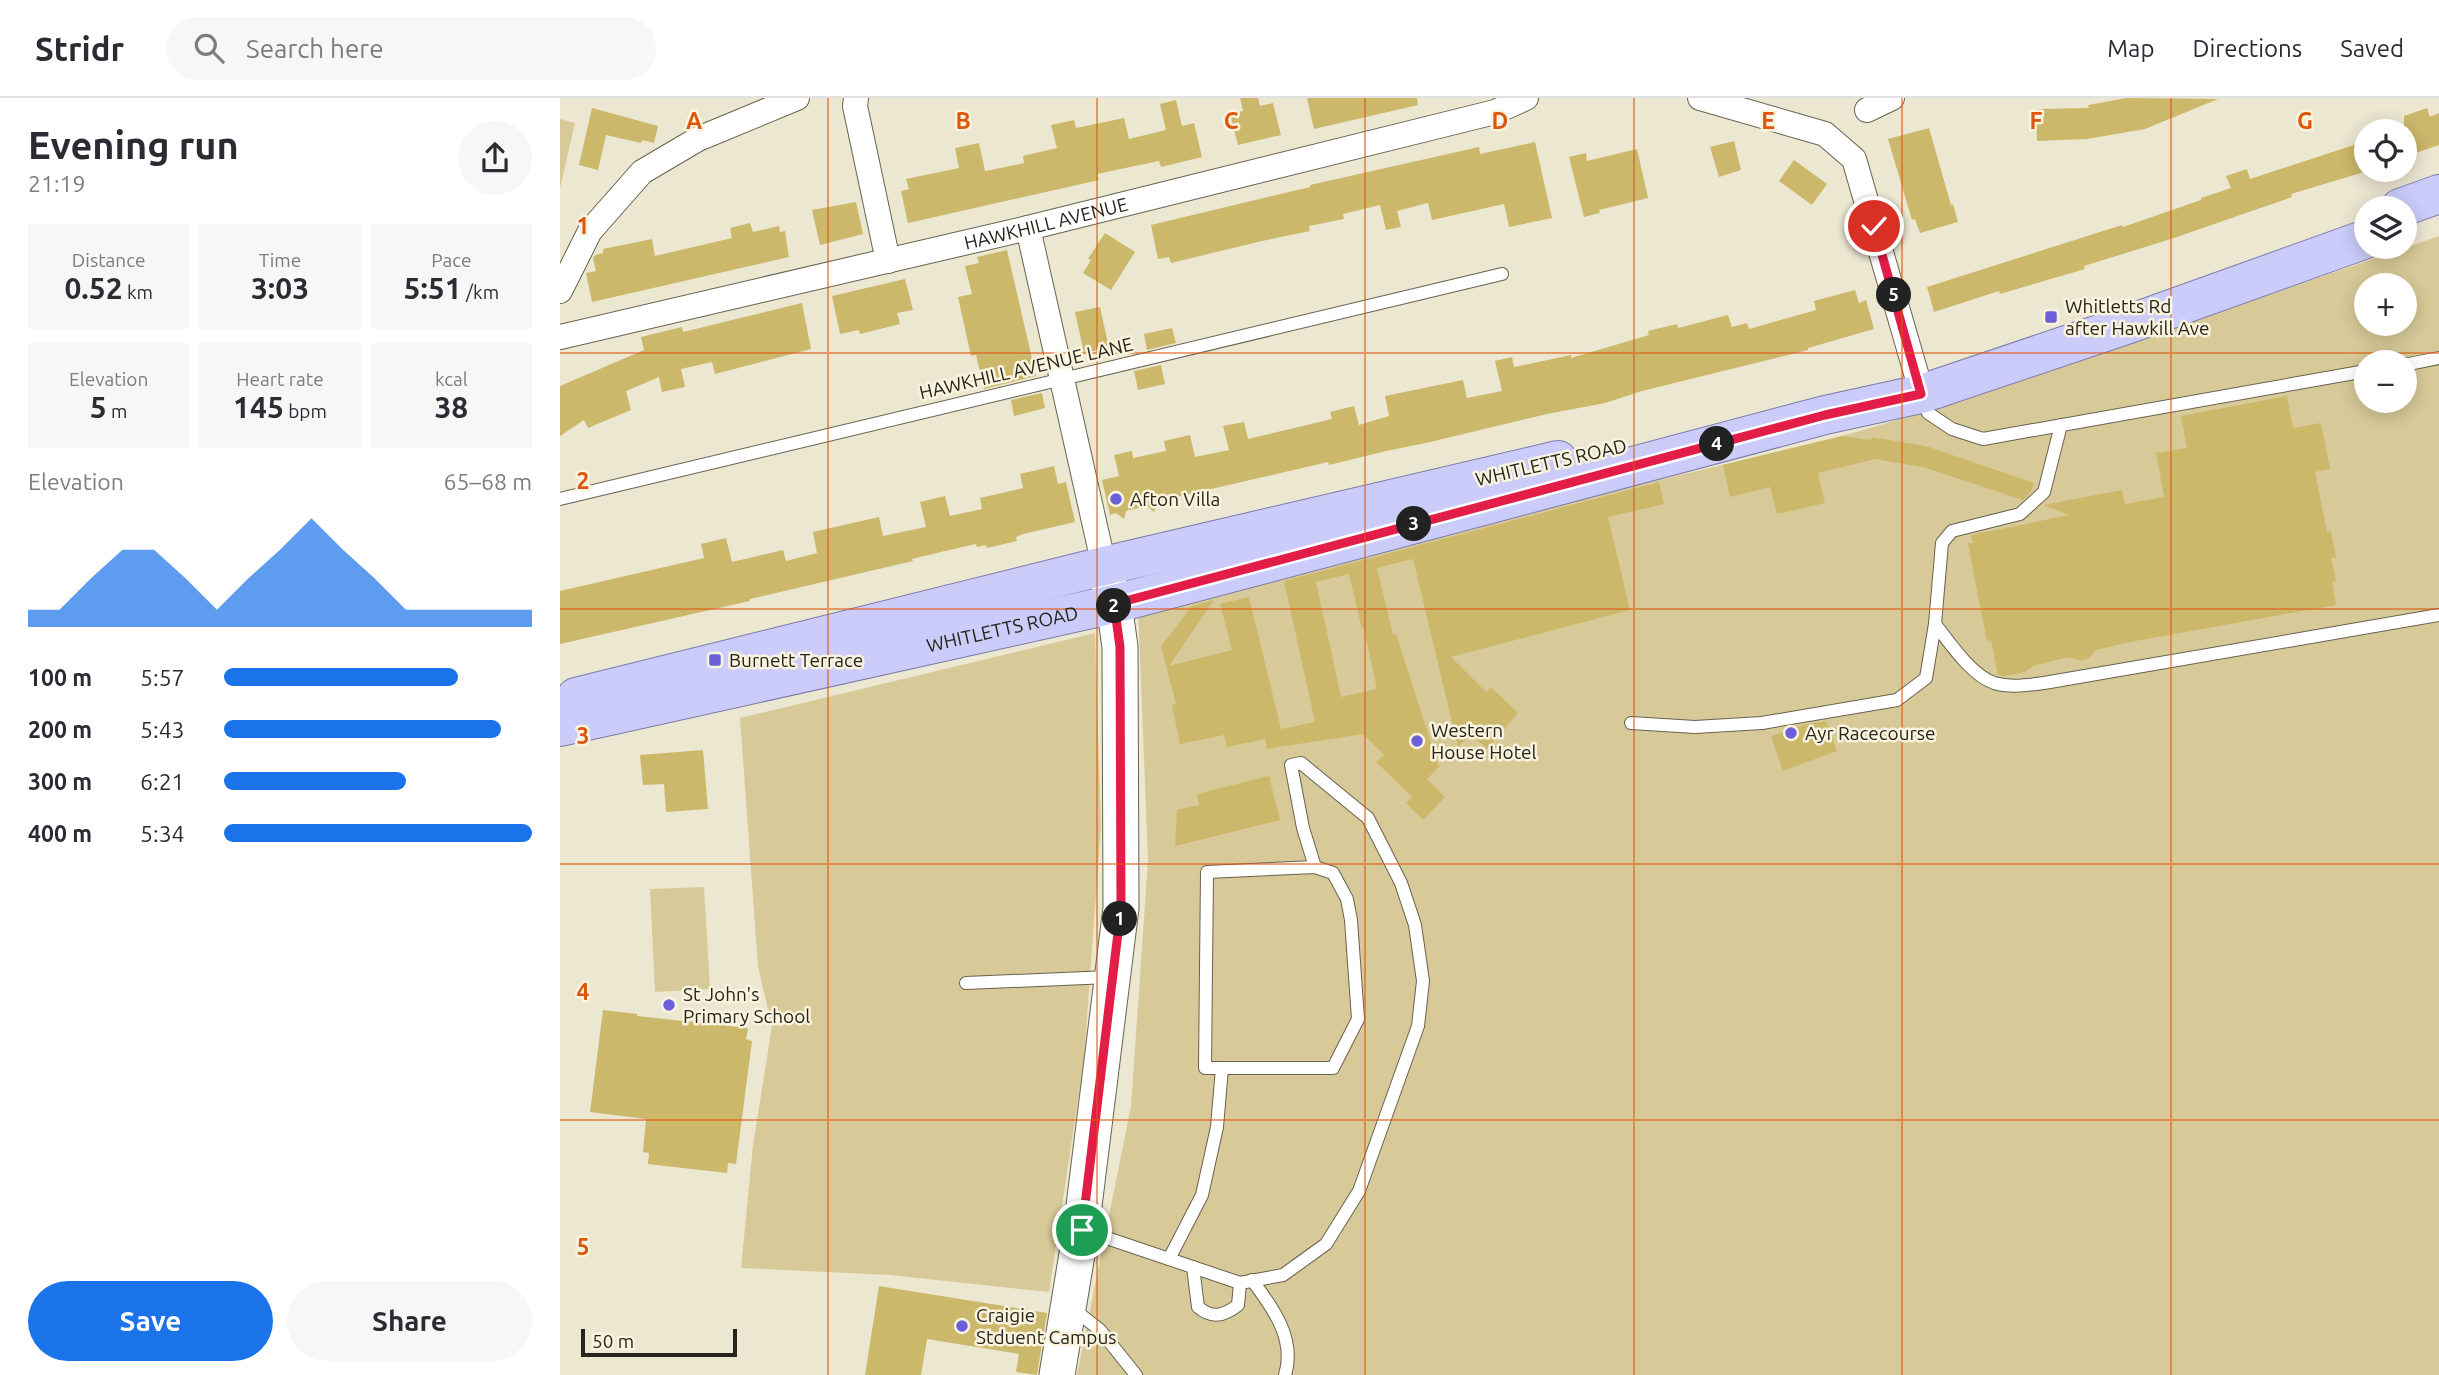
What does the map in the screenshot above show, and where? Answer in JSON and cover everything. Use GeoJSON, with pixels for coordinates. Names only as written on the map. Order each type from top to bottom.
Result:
{"type":"FeatureCollection","features":[{"type":"Feature","properties":{"kind":"main road"},"geometry":{"type":"LineString","coordinates":[[2417,202],[2439,194]]}},
{"type":"Feature","properties":{"kind":"main road"},"geometry":{"type":"LineString","coordinates":[[2417,221],[2439,213]]}},
{"type":"Feature","properties":{"kind":"main road","name":"WHITLETTS ROAD"},"geometry":{"type":"LineString","coordinates":[[560,701],[711,678],[1114,604],[1825,415],[2354,225]]}},
{"type":"Feature","properties":{"kind":"main road","name":"WHITLETTS ROAD"},"geometry":{"type":"LineString","coordinates":[[560,727],[711,678],[1104,566],[1862,389],[1918,383],[2141,320],[2354,243]]}},
{"type":"Feature","properties":{"kind":"main road"},"geometry":{"type":"LineString","coordinates":[[1057,1375],[1082,1230],[1121,908],[1120,647],[1114,604],[1104,566]]}},
{"type":"Feature","properties":{"kind":"street"},"geometry":{"type":"LineString","coordinates":[[560,291],[590,231],[642,172],[698,139],[797,98]]}},
{"type":"Feature","properties":{"kind":"street"},"geometry":{"type":"LineString","coordinates":[[856,98],[855,106],[888,261]]}},
{"type":"Feature","properties":{"kind":"street","name":"HAWKHILL AVENUE"},"geometry":{"type":"LineString","coordinates":[[560,337],[1028,228],[1495,112],[1526,98]]}},
{"type":"Feature","properties":{"kind":"street"},"geometry":{"type":"LineString","coordinates":[[1700,98],[1825,134],[1854,159],[1918,383]]}},
{"type":"Feature","properties":{"kind":"street"},"geometry":{"type":"LineString","coordinates":[[1867,110],[1892,98]]}},
{"type":"Feature","properties":{"kind":"street"},"geometry":{"type":"LineString","coordinates":[[1028,228],[1104,566]]}},
{"type":"Feature","properties":{"kind":"lane","name":"HAWKHILL AVENUE LANE"},"geometry":{"type":"LineString","coordinates":[[560,499],[1502,274]]}},
{"type":"Feature","properties":{"kind":"lane"},"geometry":{"type":"LineString","coordinates":[[2417,362],[2439,358]]}},
{"type":"Feature","properties":{"kind":"lane"},"geometry":{"type":"LineString","coordinates":[[1918,383],[1928,413],[1952,429],[1983,439],[2354,373]]}},
{"type":"Feature","properties":{"kind":"lane"},"geometry":{"type":"LineString","coordinates":[[1631,723],[1695,727],[1762,723],[1897,700],[1926,678],[1935,624],[1942,543],[1952,531],[2020,514],[2044,492],[2061,425]]}},
{"type":"Feature","properties":{"kind":"lane"},"geometry":{"type":"LineString","coordinates":[[1935,624],[1957,652],[1985,679],[2010,686],[2044,683],[2439,615]]}},
{"type":"Feature","properties":{"kind":"lane"},"geometry":{"type":"LineString","coordinates":[[1082,1230],[1246,1282],[1283,1275],[1325,1244],[1359,1191],[1418,1026],[1423,981],[1415,925],[1401,883],[1368,818],[1301,763],[1291,765],[1303,828],[1315,867]]}},
{"type":"Feature","properties":{"kind":"lane"},"geometry":{"type":"LineString","coordinates":[[1315,867],[1333,873],[1347,898],[1351,920],[1358,1019],[1333,1068],[1205,1068],[1207,872],[1315,867]]}},
{"type":"Feature","properties":{"kind":"lane"},"geometry":{"type":"LineString","coordinates":[[966,983],[1113,977]]}},
{"type":"Feature","properties":{"kind":"lane"},"geometry":{"type":"LineString","coordinates":[[1169,1259],[1202,1195],[1217,1127],[1222,1068]]}},
{"type":"Feature","properties":{"kind":"lane"},"geometry":{"type":"LineString","coordinates":[[1194,1267],[1198,1307],[1206,1314],[1218,1316],[1228,1313],[1238,1305],[1246,1282]]}},
{"type":"Feature","properties":{"kind":"lane"},"geometry":{"type":"LineString","coordinates":[[1246,1282],[1275,1310],[1287,1342],[1289,1363],[1285,1375]]}},
{"type":"Feature","properties":{"kind":"lane"},"geometry":{"type":"LineString","coordinates":[[1069,1305],[1100,1330],[1136,1375]]}},
{"type":"Feature","properties":{"kind":"shaded area"},"geometry":{"type":"Polygon","coordinates":[[[560,119],[575,123],[560,188],[560,119]]]}},
{"type":"Feature","properties":{"kind":"shaded area","name":"Ayr Racecourse"},"geometry":{"type":"Polygon","coordinates":[[[2439,236],[2439,1375],[1077,1375],[1131,1106],[1148,861],[1138,606],[1842,436],[1960,402],[2373,259],[2417,259],[2417,244],[2439,236]]]}},
{"type":"Feature","properties":{"kind":"shaded area"},"geometry":{"type":"Polygon","coordinates":[[[1095,633],[1101,825],[1084,1060],[1049,1292],[890,1275],[741,1268],[753,1145],[772,1026],[758,967],[740,718],[1095,633]]]}},
{"type":"Feature","properties":{"kind":"shaded area"},"geometry":{"type":"Polygon","coordinates":[[[704,887],[710,989],[655,992],[650,889],[704,887]]]}},
{"type":"Feature","properties":{"kind":"building"},"geometry":{"type":"Polygon","coordinates":[[[1240,98],[1258,98],[1260,106],[1273,103],[1281,135],[1238,145],[1230,114],[1243,111],[1240,98]]]}},
{"type":"Feature","properties":{"kind":"building"},"geometry":{"type":"Polygon","coordinates":[[[1307,98],[1417,98],[1418,105],[1314,129],[1307,98]]]}},
{"type":"Feature","properties":{"kind":"building"},"geometry":{"type":"Polygon","coordinates":[[[2126,98],[2218,99],[2145,129],[2087,139],[2037,141],[2036,109],[2089,108],[2088,105],[2126,98]]]}},
{"type":"Feature","properties":{"kind":"building"},"geometry":{"type":"Polygon","coordinates":[[[1176,100],[1182,126],[1194,123],[1202,157],[1161,167],[1159,161],[1097,174],[1099,180],[908,223],[901,191],[909,189],[906,179],[959,168],[955,148],[979,143],[985,171],[1024,163],[1023,156],[1057,148],[1051,125],[1074,120],[1076,128],[1124,118],[1129,139],[1166,130],[1160,104],[1176,100]]]}},
{"type":"Feature","properties":{"kind":"building"},"geometry":{"type":"Polygon","coordinates":[[[592,108],[658,126],[654,143],[642,140],[641,143],[606,135],[598,170],[579,165],[592,108]]]}},
{"type":"Feature","properties":{"kind":"building"},"geometry":{"type":"Polygon","coordinates":[[[2427,108],[2430,117],[2439,113],[2439,145],[2417,153],[2417,119],[2404,119],[2404,116],[2427,108]]]}},
{"type":"Feature","properties":{"kind":"building"},"geometry":{"type":"Polygon","coordinates":[[[1929,128],[1958,222],[1920,233],[1915,219],[1912,220],[1888,139],[1929,128]]]}},
{"type":"Feature","properties":{"kind":"building"},"geometry":{"type":"Polygon","coordinates":[[[1734,141],[1741,170],[1719,177],[1710,147],[1734,141]]]}},
{"type":"Feature","properties":{"kind":"building"},"geometry":{"type":"Polygon","coordinates":[[[1535,142],[1552,218],[1509,227],[1504,204],[1432,220],[1428,203],[1397,211],[1401,227],[1386,230],[1380,205],[1343,214],[1344,219],[1309,226],[1310,231],[1171,263],[1169,257],[1158,259],[1151,225],[1310,185],[1479,147],[1480,154],[1535,142]]]}},
{"type":"Feature","properties":{"kind":"building"},"geometry":{"type":"Polygon","coordinates":[[[2354,145],[2354,175],[2291,194],[2292,197],[2084,266],[2085,269],[2000,294],[1999,291],[1934,312],[1927,287],[2122,225],[2123,227],[2201,200],[2231,188],[2226,176],[2247,169],[2250,179],[2354,145]]]}},
{"type":"Feature","properties":{"kind":"building"},"geometry":{"type":"Polygon","coordinates":[[[1637,149],[1648,198],[1599,210],[1600,213],[1584,217],[1569,157],[1586,153],[1587,161],[1637,149]]]}},
{"type":"Feature","properties":{"kind":"building"},"geometry":{"type":"Polygon","coordinates":[[[1794,160],[1827,184],[1812,205],[1779,181],[1794,160]]]}},
{"type":"Feature","properties":{"kind":"building"},"geometry":{"type":"Polygon","coordinates":[[[856,202],[863,234],[820,245],[812,210],[856,202]]]}},
{"type":"Feature","properties":{"kind":"building"},"geometry":{"type":"Polygon","coordinates":[[[750,223],[753,232],[779,226],[780,232],[785,231],[789,257],[592,302],[586,273],[596,271],[593,258],[603,253],[603,249],[652,239],[655,256],[732,238],[730,228],[750,223]]]}},
{"type":"Feature","properties":{"kind":"building"},"geometry":{"type":"Polygon","coordinates":[[[1105,233],[1135,252],[1111,290],[1083,273],[1091,260],[1088,259],[1105,233]]]}},
{"type":"Feature","properties":{"kind":"building"},"geometry":{"type":"Polygon","coordinates":[[[1007,250],[1036,376],[984,389],[976,355],[971,356],[958,297],[972,294],[965,266],[979,263],[977,257],[1007,250]]]}},
{"type":"Feature","properties":{"kind":"building"},"geometry":{"type":"Polygon","coordinates":[[[905,279],[913,310],[897,313],[900,324],[860,334],[859,330],[840,334],[832,296],[905,279]]]}},
{"type":"Feature","properties":{"kind":"building"},"geometry":{"type":"Polygon","coordinates":[[[1855,290],[1859,303],[1866,300],[1874,329],[1808,350],[1642,391],[1605,403],[1159,501],[1154,512],[1147,506],[1126,511],[1124,519],[1116,513],[1110,515],[1102,480],[1119,476],[1114,455],[1132,451],[1133,458],[1166,451],[1164,441],[1190,435],[1195,457],[1229,450],[1223,426],[1244,422],[1248,439],[1332,419],[1330,412],[1354,406],[1359,425],[1389,416],[1385,396],[1463,380],[1467,398],[1502,391],[1495,361],[1512,357],[1514,367],[1571,355],[1571,358],[1649,335],[1648,331],[1677,324],[1678,328],[1728,315],[1732,327],[1747,323],[1749,329],[1816,310],[1814,301],[1855,290]]]}},
{"type":"Feature","properties":{"kind":"building"},"geometry":{"type":"Polygon","coordinates":[[[802,303],[811,349],[715,374],[712,362],[681,369],[685,387],[662,392],[659,377],[626,391],[631,410],[588,428],[584,420],[560,436],[560,386],[644,350],[641,337],[682,327],[683,332],[802,303]]]}},
{"type":"Feature","properties":{"kind":"building"},"geometry":{"type":"Polygon","coordinates":[[[1100,307],[1109,348],[1084,353],[1075,312],[1100,307]]]}},
{"type":"Feature","properties":{"kind":"building"},"geometry":{"type":"Polygon","coordinates":[[[1172,328],[1176,343],[1147,350],[1144,334],[1172,328]]]}},
{"type":"Feature","properties":{"kind":"building"},"geometry":{"type":"Polygon","coordinates":[[[1161,365],[1165,384],[1138,390],[1134,371],[1161,365]]]}},
{"type":"Feature","properties":{"kind":"building"},"geometry":{"type":"Polygon","coordinates":[[[1042,393],[1045,408],[1014,416],[1011,400],[1042,393]]]}},
{"type":"Feature","properties":{"kind":"building"},"geometry":{"type":"Polygon","coordinates":[[[2287,396],[2293,428],[2321,423],[2330,469],[2315,472],[2327,532],[2331,531],[2336,558],[2331,558],[2336,581],[2332,582],[2336,605],[2130,642],[2096,650],[2081,661],[2069,657],[2033,666],[2025,672],[1998,675],[1991,640],[1987,641],[1974,576],[1968,543],[1973,543],[1971,535],[2069,515],[2043,505],[2122,490],[2125,504],[2164,497],[2156,453],[2187,448],[2181,416],[2287,396]]]}},
{"type":"Feature","properties":{"kind":"building"},"geometry":{"type":"Polygon","coordinates":[[[1842,436],[1871,440],[1872,437],[1926,446],[2034,483],[2031,492],[2023,500],[1923,467],[1875,459],[1818,473],[1825,503],[1777,514],[1770,487],[1730,497],[1723,465],[1842,436]]]}},
{"type":"Feature","properties":{"kind":"building"},"geometry":{"type":"Polygon","coordinates":[[[1054,466],[1058,484],[1066,482],[1075,522],[1023,534],[1016,537],[1017,541],[987,548],[986,545],[977,547],[976,544],[750,601],[560,644],[560,591],[704,558],[701,544],[726,538],[732,562],[783,550],[786,561],[817,553],[813,532],[879,517],[883,536],[926,527],[920,502],[945,496],[950,516],[982,509],[980,498],[1023,488],[1020,474],[1054,466]]]}},
{"type":"Feature","properties":{"kind":"building"},"geometry":{"type":"Polygon","coordinates":[[[1659,482],[1664,504],[1608,517],[1630,610],[1451,657],[1486,692],[1491,687],[1518,713],[1487,749],[1471,734],[1458,747],[1413,559],[1377,568],[1393,635],[1396,634],[1439,767],[1427,779],[1445,797],[1423,820],[1406,803],[1412,797],[1376,762],[1384,755],[1363,734],[1267,749],[1265,739],[1227,747],[1224,735],[1180,744],[1172,705],[1176,704],[1161,646],[1192,606],[1214,600],[1169,666],[1232,650],[1220,604],[1249,597],[1281,729],[1315,722],[1284,581],[1659,482]],[[1349,574],[1316,582],[1341,697],[1377,689],[1349,574]]]}},
{"type":"Feature","properties":{"kind":"building"},"geometry":{"type":"Polygon","coordinates":[[[1826,721],[1837,751],[1783,771],[1771,736],[1803,725],[1826,721]]]}},
{"type":"Feature","properties":{"kind":"building"},"geometry":{"type":"Polygon","coordinates":[[[703,750],[708,809],[666,812],[664,784],[643,785],[640,755],[703,750]]]}},
{"type":"Feature","properties":{"kind":"building"},"geometry":{"type":"Polygon","coordinates":[[[1269,776],[1280,820],[1175,846],[1177,810],[1199,805],[1197,794],[1269,776]]]}},
{"type":"Feature","properties":{"kind":"building"},"geometry":{"type":"Polygon","coordinates":[[[603,1010],[748,1028],[746,1039],[752,1041],[736,1164],[728,1163],[727,1173],[648,1164],[649,1153],[643,1152],[646,1119],[590,1112],[603,1010]]]}},
{"type":"Feature","properties":{"kind":"building","name":"Craigie Stduent Campus"},"geometry":{"type":"Polygon","coordinates":[[[879,1286],[1047,1313],[1037,1375],[1016,1372],[1019,1354],[927,1339],[921,1375],[865,1375],[879,1286]]]}},
{"type":"Feature","properties":{"kind":"place","name":"Whitletts Rd after Hawkill Ave"},"geometry":{"type":"Point","coordinates":[2051,317]}},
{"type":"Feature","properties":{"kind":"place","name":"Afton Villa"},"geometry":{"type":"Point","coordinates":[1116,499]}},
{"type":"Feature","properties":{"kind":"place","name":"Burnett Terrace"},"geometry":{"type":"Point","coordinates":[715,660]}},
{"type":"Feature","properties":{"kind":"place","name":"Ayr Racecourse"},"geometry":{"type":"Point","coordinates":[1791,733]}},
{"type":"Feature","properties":{"kind":"place","name":"Western House Hotel"},"geometry":{"type":"Point","coordinates":[1417,741]}},
{"type":"Feature","properties":{"kind":"place","name":"St John's Primary School"},"geometry":{"type":"Point","coordinates":[669,1005]}},
{"type":"Feature","properties":{"kind":"place","name":"Craigie Stduent Campus"},"geometry":{"type":"Point","coordinates":[962,1326]}},
{"type":"Feature","properties":{"kind":"route"},"geometry":{"type":"LineString","coordinates":[[1082,1230],[1121,908],[1120,647],[1114,604],[1825,415],[1921,394],[1874,226]]}}]}
